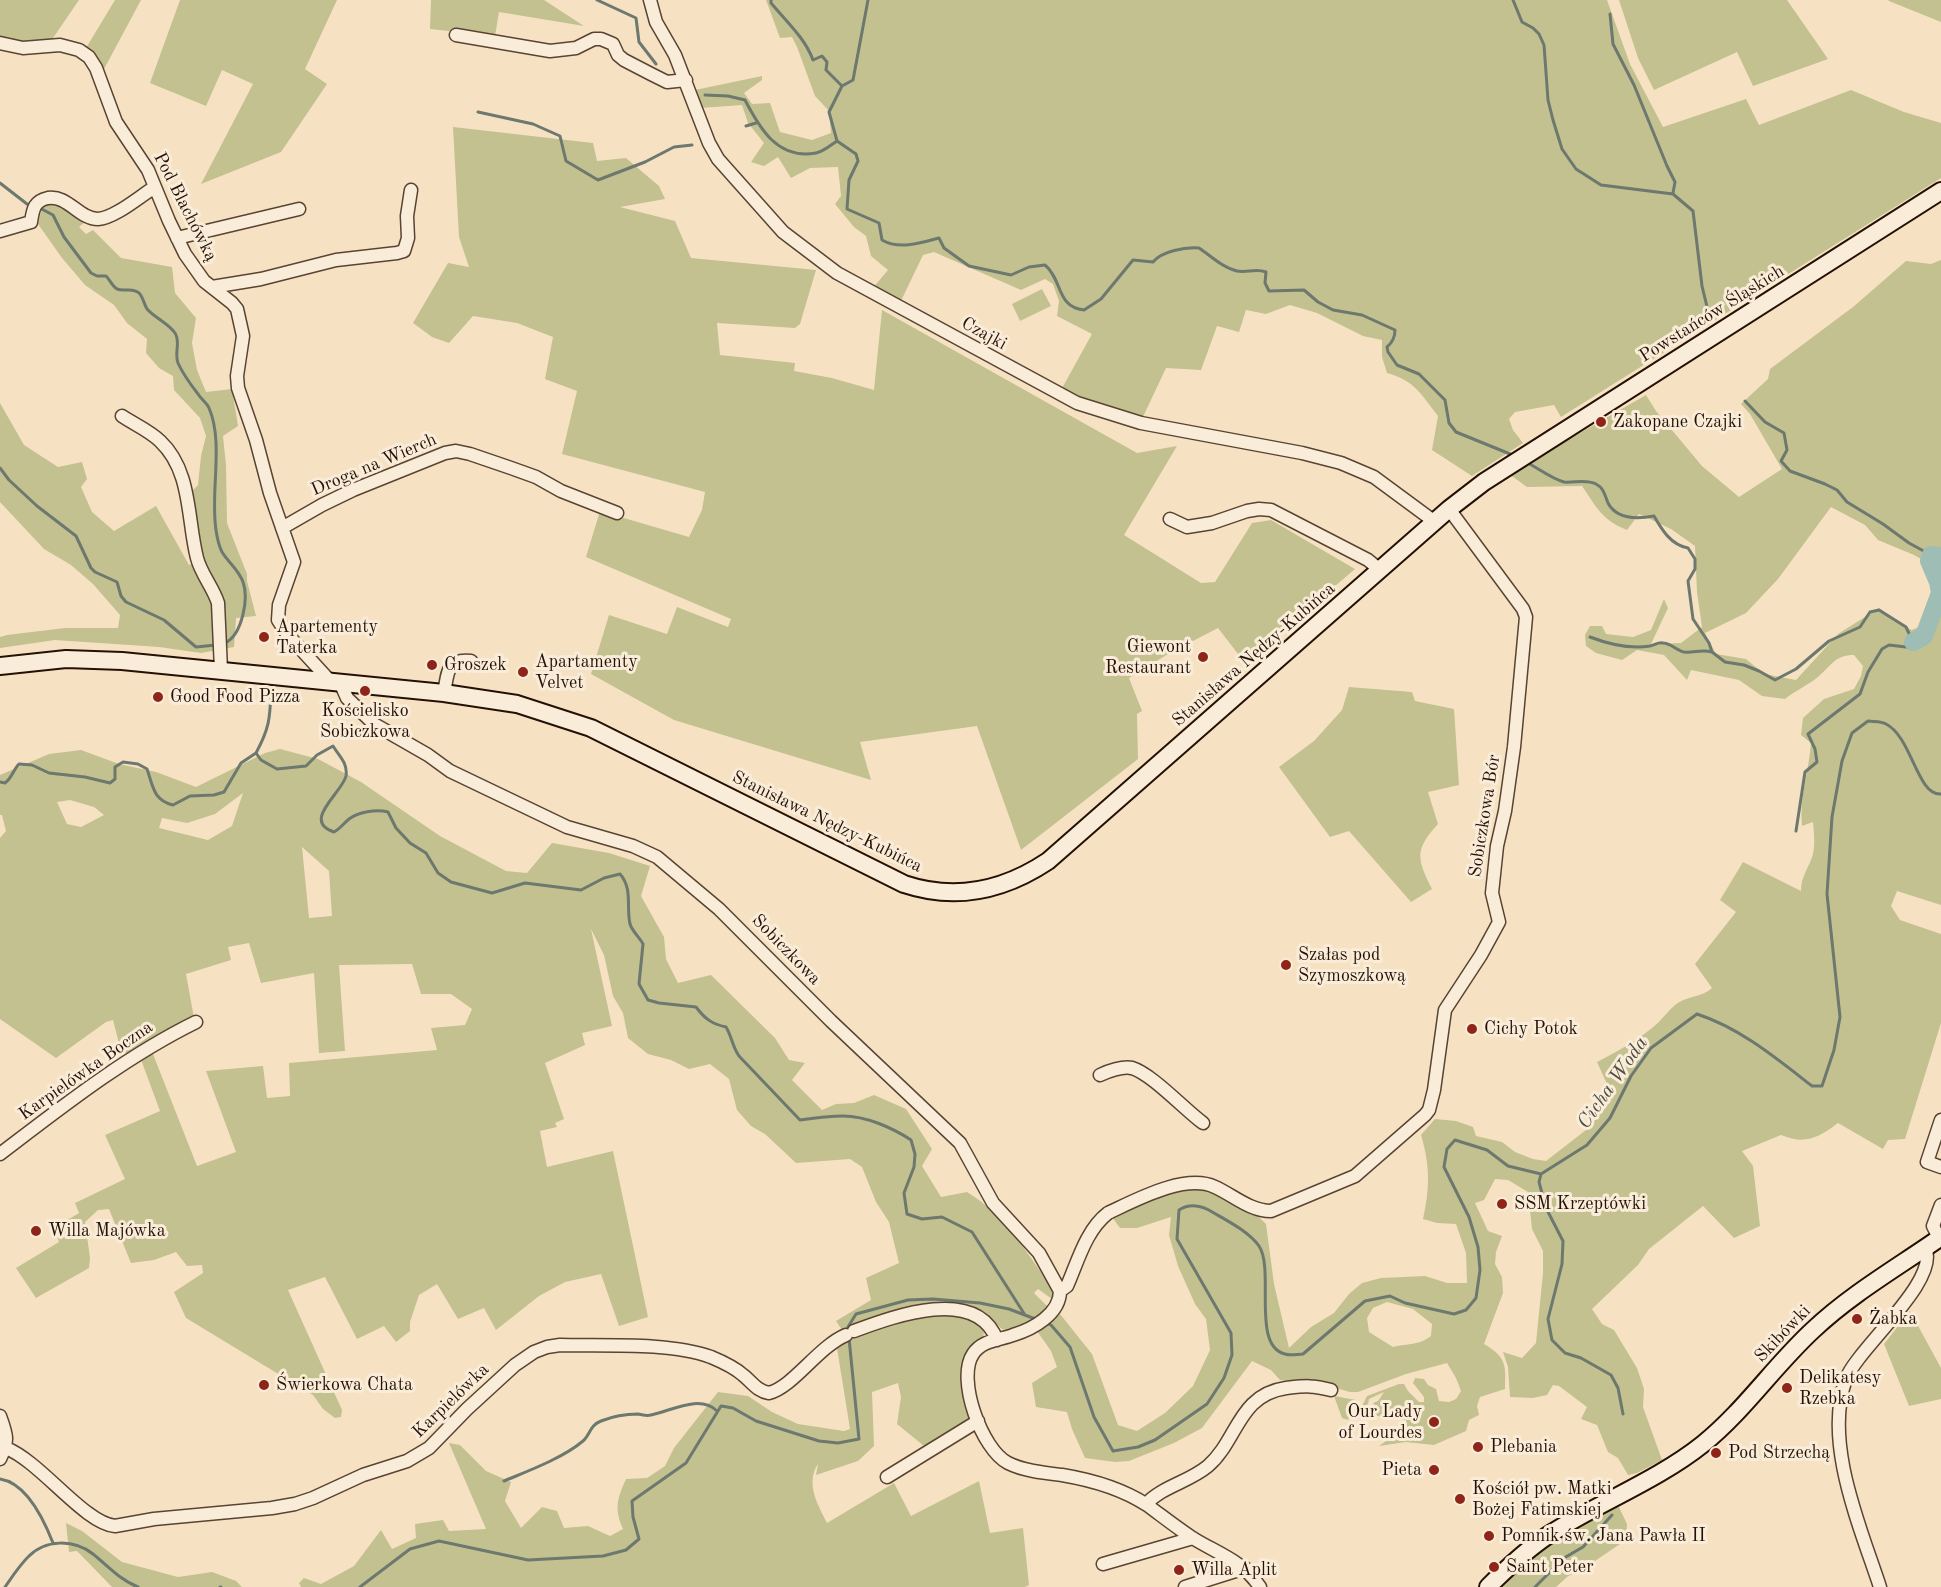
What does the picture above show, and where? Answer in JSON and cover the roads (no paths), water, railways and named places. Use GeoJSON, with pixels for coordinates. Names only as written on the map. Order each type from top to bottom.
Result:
{"type":"FeatureCollection","features":[{"type":"Feature","properties":{"kind":"street","name":"Czajki"},"geometry":{"type":"LineString","coordinates":[[650,0],[656,22],[686,80],[709,143],[718,159],[783,232],[852,283],[1077,404],[1142,423],[1302,453],[1348,465],[1374,477],[1434,522]]}},
{"type":"Feature","properties":{"kind":"street"},"geometry":{"type":"LineString","coordinates":[[456,35],[550,51],[576,48],[594,39],[601,39],[613,44],[624,60],[651,74],[667,81],[686,80]]}},
{"type":"Feature","properties":{"kind":"street","name":"Pod Blachówką"},"geometry":{"type":"LineString","coordinates":[[0,43],[23,48],[60,45],[79,50],[89,57],[96,69],[116,122],[143,162],[177,238],[197,273],[232,303],[240,317],[243,336],[237,376],[238,388],[294,562],[279,605],[278,620],[287,634],[335,682]]}},
{"type":"Feature","properties":{"kind":"street"},"geometry":{"type":"LineString","coordinates":[[0,231],[31,222],[34,205],[44,199],[54,198],[64,201],[85,215],[96,219],[114,213],[155,187]]}},
{"type":"Feature","properties":{"kind":"street"},"geometry":{"type":"LineString","coordinates":[[212,287],[271,277],[336,260],[404,251],[408,238],[407,216],[411,190]]}},
{"type":"Feature","properties":{"kind":"street","name":"Powstańców Śląskich"},"geometry":{"type":"LineString","coordinates":[[1504,468],[1941,191]]}},
{"type":"Feature","properties":{"kind":"street"},"geometry":{"type":"LineString","coordinates":[[177,238],[299,209]]}},
{"type":"Feature","properties":{"kind":"street"},"geometry":{"type":"LineString","coordinates":[[122,416],[158,439],[166,447],[185,483],[198,561],[218,603],[221,670]]}},
{"type":"Feature","properties":{"kind":"street","name":"Droga na Wierch"},"geometry":{"type":"LineString","coordinates":[[282,528],[353,490],[445,453],[456,451],[536,477],[561,491],[617,513]]}},
{"type":"Feature","properties":{"kind":"street","name":"Stanisława Nędzy-Kubińca"},"geometry":{"type":"LineString","coordinates":[[0,666],[84,658],[444,693],[517,704],[591,728],[904,884],[935,892],[972,892],[1010,883],[1048,861],[1434,522],[1504,468]]}},
{"type":"Feature","properties":{"kind":"street"},"geometry":{"type":"LineString","coordinates":[[1170,519],[1187,527],[1212,523],[1247,511],[1271,510],[1368,560],[1380,570]]}},
{"type":"Feature","properties":{"kind":"street","name":"Sobiczkowa Bór"},"geometry":{"type":"LineString","coordinates":[[1060,1291],[1067,1286],[1088,1237],[1101,1219],[1125,1205],[1174,1186],[1192,1183],[1217,1187],[1239,1201],[1264,1211],[1271,1211],[1355,1176],[1429,1110],[1434,1090],[1444,1010],[1481,955],[1499,922],[1492,893],[1497,846],[1505,811],[1514,747],[1526,617],[1523,609],[1449,510]]}},
{"type":"Feature","properties":{"kind":"street"},"geometry":{"type":"LineString","coordinates":[[444,693],[450,666],[456,661],[471,660]]}},
{"type":"Feature","properties":{"kind":"street","name":"Sobiczkowa"},"geometry":{"type":"LineString","coordinates":[[335,682],[347,698],[374,724],[428,755],[450,771],[567,827],[633,846],[657,857],[719,909],[831,1021],[960,1143],[993,1203],[1039,1254],[1060,1291]]}},
{"type":"Feature","properties":{"kind":"street","name":"Karpielówka Boczna"},"geometry":{"type":"LineString","coordinates":[[0,1154],[122,1063],[156,1042],[196,1022]]}},
{"type":"Feature","properties":{"kind":"street"},"geometry":{"type":"LineString","coordinates":[[1100,1075],[1112,1070],[1130,1068],[1144,1074],[1203,1124]]}},
{"type":"Feature","properties":{"kind":"street"},"geometry":{"type":"LineString","coordinates":[[1941,1120],[1927,1162],[1941,1167]]}},
{"type":"Feature","properties":{"kind":"street"},"geometry":{"type":"LineString","coordinates":[[1940,1238],[1933,1226],[1941,1205]]}},
{"type":"Feature","properties":{"kind":"street","name":"Skibówki"},"geometry":{"type":"LineString","coordinates":[[1488,1587],[1551,1533],[1663,1470],[1702,1445],[1726,1424],[1791,1352],[1821,1323],[1940,1238]]}},
{"type":"Feature","properties":{"kind":"street"},"geometry":{"type":"LineString","coordinates":[[1880,1587],[1842,1460],[1839,1401],[1847,1376],[1857,1360],[1894,1320],[1915,1292],[1929,1263],[1930,1256],[1925,1248]]}},
{"type":"Feature","properties":{"kind":"street"},"geometry":{"type":"LineString","coordinates":[[1060,1291],[1056,1307],[1048,1316],[1028,1329],[978,1347],[969,1362],[969,1394],[978,1421],[993,1448],[1010,1464],[1097,1483],[1146,1504],[1193,1538],[1245,1568],[1260,1587]]}},
{"type":"Feature","properties":{"kind":"street","name":"Karpielówka"},"geometry":{"type":"LineString","coordinates":[[6,1448],[32,1463],[87,1511],[107,1525],[115,1526],[189,1515],[272,1508],[313,1498],[363,1474],[419,1456],[515,1365],[534,1352],[547,1347],[560,1345],[657,1348],[696,1353],[710,1356],[733,1368],[756,1387],[769,1392],[785,1385],[830,1343],[894,1317],[919,1311],[946,1309],[969,1313],[992,1328],[997,1340]]}},
{"type":"Feature","properties":{"kind":"street"},"geometry":{"type":"LineString","coordinates":[[1146,1504],[1160,1492],[1201,1472],[1211,1464],[1253,1402],[1277,1389],[1312,1385],[1331,1390]]}},
{"type":"Feature","properties":{"kind":"street"},"geometry":{"type":"LineString","coordinates":[[0,1416],[7,1434],[6,1448],[0,1460]]}},
{"type":"Feature","properties":{"kind":"street"},"geometry":{"type":"LineString","coordinates":[[887,1476],[978,1421]]}},
{"type":"Feature","properties":{"kind":"street"},"geometry":{"type":"LineString","coordinates":[[1103,1564],[1193,1538]]}},
{"type":"Feature","properties":{"kind":"street"},"geometry":{"type":"LineString","coordinates":[[1185,1587],[1245,1568]]}},
{"type":"Feature","properties":{"kind":"waterway"},"geometry":{"type":"LineString","coordinates":[[597,0],[636,18],[639,42],[656,64]]}},
{"type":"Feature","properties":{"kind":"waterway"},"geometry":{"type":"LineString","coordinates":[[771,0],[771,3],[800,37],[813,60],[822,56],[827,62],[826,70],[842,86],[829,112],[837,141]]}},
{"type":"Feature","properties":{"kind":"waterway"},"geometry":{"type":"LineString","coordinates":[[842,86],[853,80],[868,0]]}},
{"type":"Feature","properties":{"kind":"waterway"},"geometry":{"type":"LineString","coordinates":[[1513,0],[1522,22],[1539,34],[1544,45],[1548,100],[1553,120],[1562,149],[1576,169],[1601,185],[1673,194],[1693,211],[1702,286],[1709,315]]}},
{"type":"Feature","properties":{"kind":"waterway"},"geometry":{"type":"LineString","coordinates":[[1610,14],[1613,44],[1634,85],[1675,182],[1673,193]]}},
{"type":"Feature","properties":{"kind":"waterway"},"geometry":{"type":"LineString","coordinates":[[705,95],[728,96],[745,100],[764,131],[772,140],[791,152],[816,153],[837,141],[856,154],[858,161],[849,180],[847,209],[879,223],[882,240],[903,245],[939,238],[944,248],[969,266],[1011,275],[1029,267],[1045,265],[1051,271],[1064,298],[1075,308],[1084,310],[1101,299],[1133,260],[1153,262],[1168,252],[1181,249],[1199,248],[1222,265],[1237,271],[1266,272],[1265,283],[1269,291],[1304,290],[1318,302],[1333,310],[1362,315],[1395,330],[1395,335],[1387,347],[1388,352],[1397,365],[1419,374],[1445,400],[1449,423],[1456,432],[1515,456]]}},
{"type":"Feature","properties":{"kind":"waterway"},"geometry":{"type":"LineString","coordinates":[[478,112],[533,124],[560,136],[566,161],[598,180],[645,162],[674,147],[692,145]]}},
{"type":"Feature","properties":{"kind":"waterway"},"geometry":{"type":"LineString","coordinates":[[746,126],[756,123]]}},
{"type":"Feature","properties":{"kind":"waterway"},"geometry":{"type":"LineString","coordinates":[[0,183],[27,204]]}},
{"type":"Feature","properties":{"kind":"waterway"},"geometry":{"type":"LineString","coordinates":[[38,207],[53,215],[64,237],[91,273],[106,276],[117,289],[137,291],[142,296],[147,309],[172,329],[177,336],[178,363],[209,408],[216,436],[214,500],[217,536],[222,552],[239,574],[245,589],[240,625],[231,639],[225,643]]}},
{"type":"Feature","properties":{"kind":"waterway"},"geometry":{"type":"LineString","coordinates":[[1745,401],[1765,422],[1784,433],[1787,450],[1781,461],[1790,471],[1837,490],[1847,502],[1931,555]]}},
{"type":"Feature","properties":{"kind":"waterway"},"geometry":{"type":"LineString","coordinates":[[1526,462],[1559,481],[1584,481],[1596,484],[1603,490],[1608,503],[1617,513],[1635,518],[1654,516],[1672,540],[1688,548],[1695,559],[1695,569],[1688,581],[1693,619],[1709,643],[1712,652],[1725,662],[1744,665],[1775,680],[1796,669],[1829,641],[1860,627],[1870,612],[1879,610],[1906,627],[1913,642],[1906,647],[1889,645],[1882,649],[1868,672],[1860,694],[1808,734],[1815,749],[1817,762],[1805,772],[1796,831]]}},
{"type":"Feature","properties":{"kind":"waterway"},"geometry":{"type":"LineString","coordinates":[[0,468],[9,480],[37,506],[76,536],[91,568],[117,582],[121,596],[126,602],[164,620],[196,647],[216,645]]}},
{"type":"Feature","properties":{"kind":"waterway"},"geometry":{"type":"LineString","coordinates":[[1913,642],[1924,636],[1940,593],[1929,561],[1931,555],[1941,556]]}},
{"type":"Feature","properties":{"kind":"waterway"},"geometry":{"type":"LineString","coordinates":[[1590,637],[1627,646],[1642,647],[1661,643],[1669,644],[1684,652],[1712,652]]}},
{"type":"Feature","properties":{"kind":"waterway"},"geometry":{"type":"LineString","coordinates":[[256,753],[268,724],[271,692]]}},
{"type":"Feature","properties":{"kind":"waterway","name":"Cicha Woda"},"geometry":{"type":"LineString","coordinates":[[1047,1323],[1070,1347],[1094,1417],[1113,1451],[1138,1447],[1155,1440],[1207,1404],[1224,1378],[1232,1355],[1231,1333],[1177,1239],[1179,1210],[1183,1208],[1196,1206],[1210,1211],[1232,1223],[1259,1246],[1265,1272],[1266,1323],[1269,1337],[1275,1348],[1285,1354],[1303,1354],[1365,1301],[1390,1296],[1405,1303],[1454,1314],[1466,1310],[1476,1298],[1480,1270],[1478,1247],[1469,1217],[1444,1167],[1447,1149],[1455,1140],[1487,1150],[1508,1166],[1541,1174],[1587,1145],[1610,1118],[1631,1076],[1651,1048],[1697,1014],[1743,1036],[1812,1086],[1822,1086],[1834,1050],[1840,1017],[1827,894],[1832,817],[1842,761],[1852,733],[1868,721],[1886,724],[1902,741],[1926,786],[1933,792],[1941,794]]}},
{"type":"Feature","properties":{"kind":"waterway"},"geometry":{"type":"LineString","coordinates":[[0,782],[5,783],[19,764],[32,765],[49,773],[85,777],[110,783],[115,779],[115,767],[123,762],[138,764],[147,769],[158,796],[161,800],[173,805],[190,796],[214,795],[224,792],[241,763],[256,753],[261,760],[277,769],[306,766],[317,755],[333,746],[346,767],[346,776],[326,806],[321,821],[325,827],[334,832],[349,819],[362,813],[388,812],[396,828],[410,843],[426,853],[438,873],[451,882],[492,893],[525,883],[581,890],[604,878],[620,874],[628,892],[630,924],[643,944],[639,984],[648,1000],[696,1007],[709,1020],[726,1027],[739,1056],[800,1120],[838,1116],[861,1118],[888,1127],[911,1140],[915,1154],[914,1167],[904,1193],[907,1214],[922,1219],[942,1217],[972,1232],[1025,1315]]}},
{"type":"Feature","properties":{"kind":"waterway"},"geometry":{"type":"LineString","coordinates":[[1541,1174],[1539,1182],[1546,1208],[1563,1241],[1562,1264],[1548,1319],[1552,1340],[1565,1353],[1581,1358],[1611,1375],[1618,1388],[1623,1414]]}},
{"type":"Feature","properties":{"kind":"waterway","name":"Cicha Woda"},"geometry":{"type":"LineString","coordinates":[[848,1332],[848,1327],[856,1314],[908,1300],[933,1299],[980,1303],[1009,1309],[1038,1320]]}},
{"type":"Feature","properties":{"kind":"waterway","name":"Cicha Woda"},"geometry":{"type":"LineString","coordinates":[[360,1587],[410,1549],[439,1541],[528,1560],[603,1556],[626,1550],[639,1539],[633,1517],[632,1501],[686,1463],[721,1406],[733,1408],[756,1421],[819,1441],[838,1443],[859,1439],[849,1338]]}},
{"type":"Feature","properties":{"kind":"waterway"},"geometry":{"type":"LineString","coordinates":[[504,1481],[566,1453],[583,1441],[597,1423],[605,1420],[619,1416],[649,1415],[694,1404],[710,1406],[717,1411]]}},
{"type":"Feature","properties":{"kind":"waterway"},"geometry":{"type":"LineString","coordinates":[[0,1479],[10,1482],[26,1495],[45,1524],[53,1543]]}},
{"type":"Feature","properties":{"kind":"waterway"},"geometry":{"type":"LineString","coordinates":[[1535,1587],[1564,1558],[1583,1547],[1612,1515]]}},
{"type":"Feature","properties":{"kind":"waterway","name":"Cicha Woda"},"geometry":{"type":"LineString","coordinates":[[5,1587],[35,1551],[60,1543],[85,1549],[120,1577],[138,1587]]}},
{"type":"Feature","properties":{"kind":"place","name":"Zakopane Czajki"},"geometry":{"type":"Point","coordinates":[1601,422]}},
{"type":"Feature","properties":{"kind":"place","name":"Apartementy Taterka"},"geometry":{"type":"Point","coordinates":[264,637]}},
{"type":"Feature","properties":{"kind":"place","name":"Giewont Restaurant"},"geometry":{"type":"Point","coordinates":[1203,657]}},
{"type":"Feature","properties":{"kind":"place","name":"Groszek"},"geometry":{"type":"Point","coordinates":[432,665]}},
{"type":"Feature","properties":{"kind":"place","name":"Apartamenty Velvet"},"geometry":{"type":"Point","coordinates":[523,672]}},
{"type":"Feature","properties":{"kind":"place","name":"Kościelisko Sobiczkowa"},"geometry":{"type":"Point","coordinates":[365,691]}},
{"type":"Feature","properties":{"kind":"place","name":"Good Food Pizza"},"geometry":{"type":"Point","coordinates":[158,697]}},
{"type":"Feature","properties":{"kind":"place","name":"Szałas pod Szymoszkową"},"geometry":{"type":"Point","coordinates":[1286,965]}},
{"type":"Feature","properties":{"kind":"place","name":"Cichy Potok"},"geometry":{"type":"Point","coordinates":[1472,1029]}},
{"type":"Feature","properties":{"kind":"place","name":"SSM Krzeptówki"},"geometry":{"type":"Point","coordinates":[1502,1204]}},
{"type":"Feature","properties":{"kind":"place","name":"Willa Majówka"},"geometry":{"type":"Point","coordinates":[36,1231]}},
{"type":"Feature","properties":{"kind":"place","name":"Żabka"},"geometry":{"type":"Point","coordinates":[1857,1319]}},
{"type":"Feature","properties":{"kind":"place","name":"Świerkowa Chata"},"geometry":{"type":"Point","coordinates":[264,1385]}},
{"type":"Feature","properties":{"kind":"place","name":"Delikatesy Rzebka"},"geometry":{"type":"Point","coordinates":[1787,1388]}},
{"type":"Feature","properties":{"kind":"place","name":"Our Lady of Lourdes"},"geometry":{"type":"Point","coordinates":[1434,1422]}},
{"type":"Feature","properties":{"kind":"place","name":"Plebania"},"geometry":{"type":"Point","coordinates":[1478,1447]}},
{"type":"Feature","properties":{"kind":"place","name":"Pod Strzechą"},"geometry":{"type":"Point","coordinates":[1716,1453]}},
{"type":"Feature","properties":{"kind":"place","name":"Pieta"},"geometry":{"type":"Point","coordinates":[1434,1470]}},
{"type":"Feature","properties":{"kind":"place","name":"Kościół pw. Matki Bożej Fatimskiej"},"geometry":{"type":"Point","coordinates":[1460,1499]}},
{"type":"Feature","properties":{"kind":"place","name":"Pomnik św. Jana Pawła II"},"geometry":{"type":"Point","coordinates":[1489,1536]}},
{"type":"Feature","properties":{"kind":"place","name":"Saint Peter"},"geometry":{"type":"Point","coordinates":[1494,1567]}},
{"type":"Feature","properties":{"kind":"place","name":"Willa Aplit"},"geometry":{"type":"Point","coordinates":[1179,1570]}}]}
